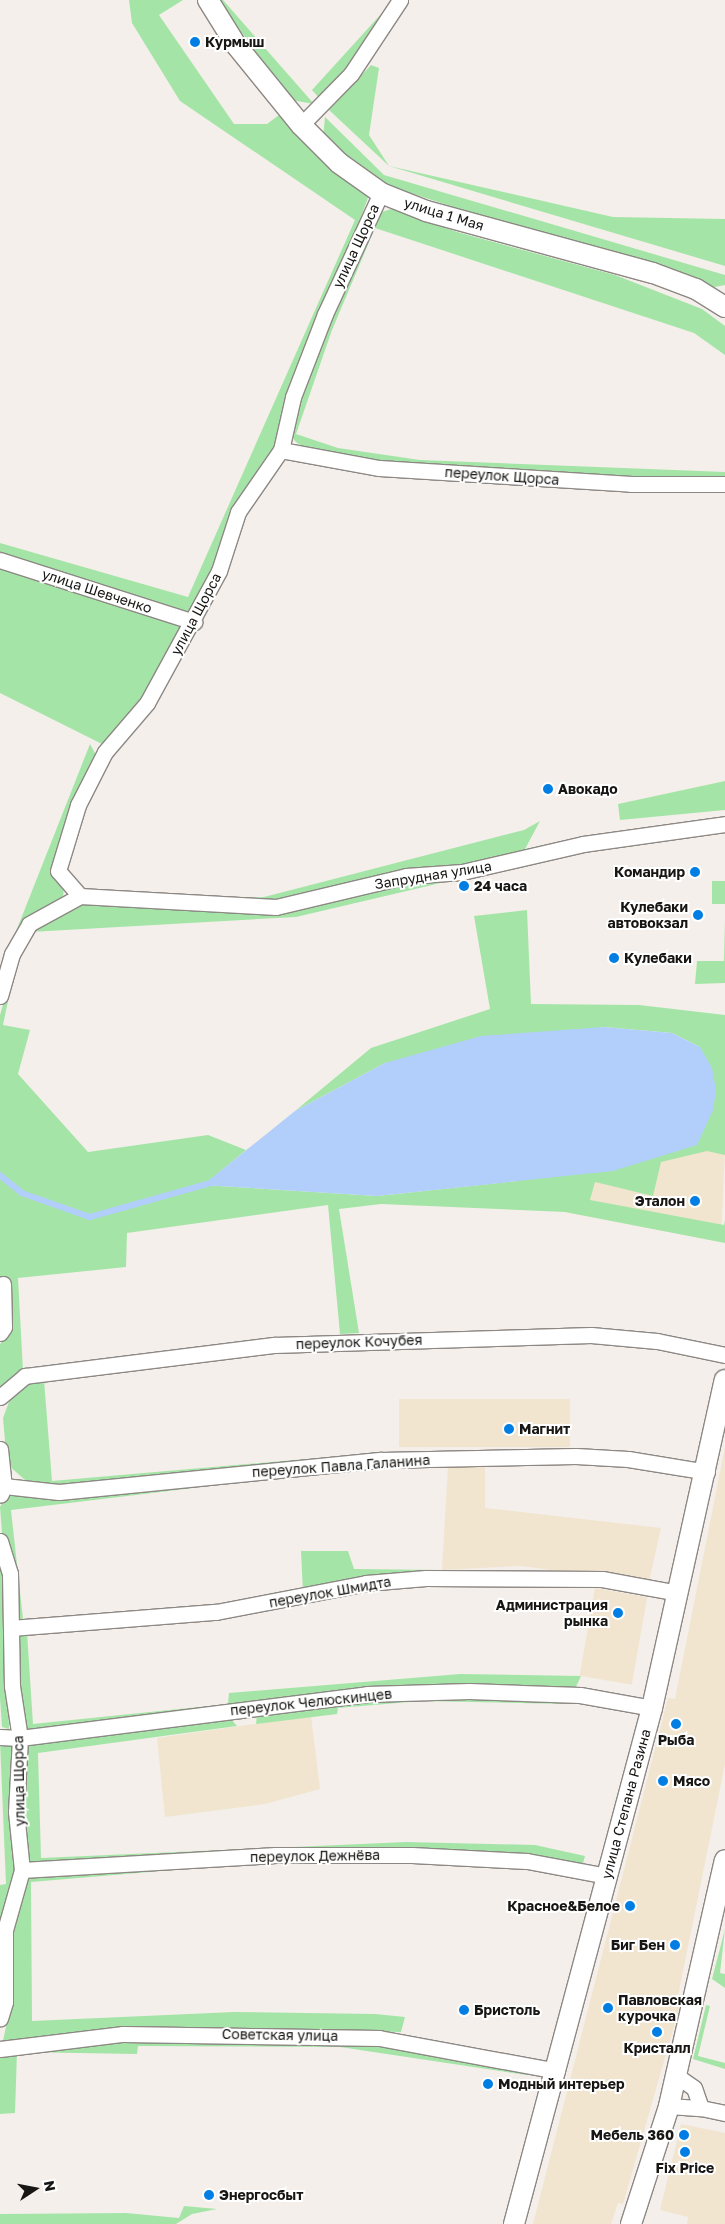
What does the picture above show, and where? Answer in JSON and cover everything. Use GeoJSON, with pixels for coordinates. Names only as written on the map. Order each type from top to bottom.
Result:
{"type":"FeatureCollection","features":[{"type":"Feature","properties":{"kind":"main road","name":"улица 1 Мая"},"geometry":{"type":"LineString","coordinates":[[208,0],[236,45],[301,125],[339,163],[381,193],[426,211],[653,274],[696,289],[725,307]]}},
{"type":"Feature","properties":{"kind":"main road","name":"улица Степана Разина"},"geometry":{"type":"LineString","coordinates":[[514,2224],[557,2071],[652,1708],[707,1472],[725,1380]]}},
{"type":"Feature","properties":{"kind":"main road"},"geometry":{"type":"LineString","coordinates":[[631,2224],[669,2106],[725,1860]]}},
{"type":"Feature","properties":{"kind":"street"},"geometry":{"type":"LineString","coordinates":[[301,125],[351,74],[400,0]]}},
{"type":"Feature","properties":{"kind":"street","name":"улица Щорса"},"geometry":{"type":"LineString","coordinates":[[80,896],[58,871],[78,805],[104,752],[147,703],[194,622],[219,571],[238,512],[281,450],[293,396],[324,314],[381,193]]}},
{"type":"Feature","properties":{"kind":"street","name":"переулок Щорса"},"geometry":{"type":"LineString","coordinates":[[281,450],[380,468],[630,484],[725,484]]}},
{"type":"Feature","properties":{"kind":"street","name":"улица Шевченко"},"geometry":{"type":"LineString","coordinates":[[0,560],[194,622]]}},
{"type":"Feature","properties":{"kind":"street","name":"Запрудная улица"},"geometry":{"type":"LineString","coordinates":[[80,896],[276,907],[406,876],[462,872],[583,844],[725,824]]}},
{"type":"Feature","properties":{"kind":"street"},"geometry":{"type":"LineString","coordinates":[[0,996],[12,954],[29,924],[80,896]]}},
{"type":"Feature","properties":{"kind":"street"},"geometry":{"type":"LineString","coordinates":[[0,1333],[4,1327],[4,1284]]}},
{"type":"Feature","properties":{"kind":"street","name":"переулок Кочубея"},"geometry":{"type":"LineString","coordinates":[[0,1397],[25,1376],[274,1344],[591,1335],[657,1341],[725,1355]]}},
{"type":"Feature","properties":{"kind":"street"},"geometry":{"type":"LineString","coordinates":[[0,1449],[2,1491]]}},
{"type":"Feature","properties":{"kind":"street","name":"переулок Павла Галанина"},"geometry":{"type":"LineString","coordinates":[[2,1491],[59,1492],[381,1460],[566,1456],[628,1459],[707,1472]]}},
{"type":"Feature","properties":{"kind":"street","name":"улица Щорса"},"geometry":{"type":"LineString","coordinates":[[0,1541],[10,1573],[12,1686],[20,1738],[16,1812],[22,1870],[5,1930],[6,2002],[0,2018]]}},
{"type":"Feature","properties":{"kind":"street","name":"переулок Шмидта"},"geometry":{"type":"LineString","coordinates":[[11,1628],[216,1612],[366,1583],[426,1578],[602,1579],[678,1593]]}},
{"type":"Feature","properties":{"kind":"street","name":"переулок Челюскинцев"},"geometry":{"type":"LineString","coordinates":[[0,1737],[20,1738],[367,1694],[469,1691],[580,1695],[652,1708]]}},
{"type":"Feature","properties":{"kind":"street","name":"переулок Дежнёва"},"geometry":{"type":"LineString","coordinates":[[22,1870],[276,1855],[412,1855],[527,1861],[607,1876]]}},
{"type":"Feature","properties":{"kind":"street","name":"Советская улица"},"geometry":{"type":"LineString","coordinates":[[0,2049],[123,2034],[379,2038],[557,2071]]}},
{"type":"Feature","properties":{"kind":"street"},"geometry":{"type":"LineString","coordinates":[[676,2076],[694,2088],[701,2108]]}},
{"type":"Feature","properties":{"kind":"street"},"geometry":{"type":"LineString","coordinates":[[669,2106],[701,2108],[725,2113]]}},
{"type":"Feature","properties":{"kind":"shaded area"},"geometry":{"type":"Polygon","coordinates":[[[697,1145],[725,1151],[721,1242],[565,1212],[572,1176],[613,1171],[697,1145]]]}},
{"type":"Feature","properties":{"kind":"shaded area"},"geometry":{"type":"Polygon","coordinates":[[[399,1399],[570,1399],[570,1447],[399,1447],[399,1399]]]}},
{"type":"Feature","properties":{"kind":"shaded area"},"geometry":{"type":"Polygon","coordinates":[[[725,1447],[725,1764],[677,2001],[681,2002],[623,2204],[618,2203],[611,2224],[533,2224],[668,1698],[675,1699],[725,1447]]]}},
{"type":"Feature","properties":{"kind":"shaded area"},"geometry":{"type":"Polygon","coordinates":[[[485,1464],[485,1508],[661,1528],[649,1582],[520,1566],[442,1570],[448,1465],[485,1464]]]}},
{"type":"Feature","properties":{"kind":"shaded area"},"geometry":{"type":"Polygon","coordinates":[[[595,1588],[647,1597],[632,1685],[580,1676],[595,1588]]]}},
{"type":"Feature","properties":{"kind":"shaded area"},"geometry":{"type":"Polygon","coordinates":[[[311,1716],[320,1789],[265,1804],[165,1817],[157,1738],[311,1716]]]}},
{"type":"Feature","properties":{"kind":"shaded area"},"geometry":{"type":"Polygon","coordinates":[[[681,2124],[725,2133],[725,2224],[687,2224],[688,2217],[660,2210],[681,2124]]]}},
{"type":"Feature","properties":{"kind":"green space"},"geometry":{"type":"Polygon","coordinates":[[[129,0],[183,0],[159,15],[234,124],[267,124],[279,115],[369,195],[276,447],[191,617],[0,555],[0,543],[188,597],[355,220],[180,101],[132,23],[129,0]]]}},
{"type":"Feature","properties":{"kind":"green space"},"geometry":{"type":"Polygon","coordinates":[[[218,0],[223,0],[314,104],[291,100],[218,0]]]}},
{"type":"Feature","properties":{"kind":"green space"},"geometry":{"type":"Polygon","coordinates":[[[382,13],[346,72],[320,99],[312,90],[382,13]]]}},
{"type":"Feature","properties":{"kind":"green space"},"geometry":{"type":"Polygon","coordinates":[[[371,65],[379,68],[369,135],[389,166],[329,110],[371,65]]]}},
{"type":"Feature","properties":{"kind":"green space"},"geometry":{"type":"Polygon","coordinates":[[[325,117],[384,175],[725,275],[725,285],[705,289],[392,187],[360,169],[323,138],[325,117]]]}},
{"type":"Feature","properties":{"kind":"green space"},"geometry":{"type":"Polygon","coordinates":[[[389,166],[613,217],[725,219],[725,266],[389,166]]]}},
{"type":"Feature","properties":{"kind":"green space"},"geometry":{"type":"Polygon","coordinates":[[[391,209],[457,232],[615,275],[702,309],[725,326],[725,355],[694,333],[375,228],[332,330],[296,434],[338,448],[420,460],[725,472],[725,478],[622,477],[381,462],[307,450],[296,442],[290,435],[290,425],[332,313],[379,213],[391,209]]]}},
{"type":"Feature","properties":{"kind":"green space"},"geometry":{"type":"Polygon","coordinates":[[[0,566],[186,626],[143,701],[104,745],[0,693],[0,566]]]}},
{"type":"Feature","properties":{"kind":"green space"},"geometry":{"type":"Polygon","coordinates":[[[90,744],[96,755],[73,802],[63,897],[15,934],[90,744]]]}},
{"type":"Feature","properties":{"kind":"green space"},"geometry":{"type":"Polygon","coordinates":[[[725,781],[725,810],[620,820],[618,804],[725,781]]]}},
{"type":"Feature","properties":{"kind":"green space"},"geometry":{"type":"Polygon","coordinates":[[[540,821],[524,851],[463,868],[276,901],[207,898],[264,897],[524,830],[540,821]]]}},
{"type":"Feature","properties":{"kind":"green space"},"geometry":{"type":"Polygon","coordinates":[[[466,877],[296,917],[30,932],[83,904],[278,913],[406,883],[466,877]]]}},
{"type":"Feature","properties":{"kind":"green space"},"geometry":{"type":"Polygon","coordinates":[[[712,881],[725,881],[725,904],[712,904],[712,881]]]}},
{"type":"Feature","properties":{"kind":"green space"},"geometry":{"type":"Polygon","coordinates":[[[527,910],[531,1004],[639,1005],[725,1015],[725,1155],[707,1151],[661,1162],[653,1196],[595,1182],[590,1200],[724,1225],[725,1220],[725,1243],[565,1212],[381,1204],[339,1209],[359,1333],[340,1334],[328,1205],[127,1233],[126,1267],[18,1278],[23,1371],[0,1390],[0,1344],[10,1331],[9,1279],[0,1280],[0,1015],[18,953],[3,1025],[30,1030],[18,1074],[88,1152],[208,1135],[246,1150],[204,1185],[377,1196],[517,1181],[700,1047],[672,1033],[604,1027],[385,1063],[295,1111],[371,1048],[490,1009],[474,916],[527,910]]]}},
{"type":"Feature","properties":{"kind":"green space"},"geometry":{"type":"Polygon","coordinates":[[[725,919],[725,983],[695,984],[697,961],[724,961],[725,919]]]}},
{"type":"Feature","properties":{"kind":"green space"},"geometry":{"type":"Polygon","coordinates":[[[44,1380],[52,1481],[399,1451],[59,1486],[25,1480],[7,1464],[3,1418],[9,1402],[26,1386],[44,1380]]]}},
{"type":"Feature","properties":{"kind":"green space"},"geometry":{"type":"Polygon","coordinates":[[[334,1471],[11,1510],[23,1619],[68,1618],[15,1623],[15,1573],[2,1533],[0,1507],[8,1492],[334,1471]]]}},
{"type":"Feature","properties":{"kind":"green space"},"geometry":{"type":"Polygon","coordinates":[[[301,1551],[348,1551],[354,1569],[442,1570],[356,1578],[303,1593],[301,1551]]]}},
{"type":"Feature","properties":{"kind":"green space"},"geometry":{"type":"Polygon","coordinates":[[[0,1559],[5,1574],[9,1729],[2,1727],[0,1698],[0,1559]]]}},
{"type":"Feature","properties":{"kind":"green space"},"geometry":{"type":"Polygon","coordinates":[[[27,1632],[33,1724],[228,1704],[229,1693],[460,1674],[581,1676],[575,1689],[466,1684],[24,1731],[17,1685],[17,1633],[27,1632]]]}},
{"type":"Feature","properties":{"kind":"green space"},"geometry":{"type":"Polygon","coordinates":[[[466,1696],[566,1700],[565,1704],[421,1701],[338,1708],[337,1714],[256,1724],[257,1715],[368,1700],[466,1696]]]}},
{"type":"Feature","properties":{"kind":"green space"},"geometry":{"type":"Polygon","coordinates":[[[231,1719],[237,1726],[38,1753],[41,1858],[406,1842],[535,1845],[585,1856],[582,1867],[526,1855],[28,1867],[21,1810],[26,1744],[231,1719]]]}},
{"type":"Feature","properties":{"kind":"green space"},"geometry":{"type":"Polygon","coordinates":[[[0,1742],[15,1743],[17,1860],[15,1884],[0,1924],[0,1885],[6,1884],[0,1742]]]}},
{"type":"Feature","properties":{"kind":"green space"},"geometry":{"type":"Polygon","coordinates":[[[268,1862],[31,1882],[32,2021],[234,2012],[375,2014],[405,2017],[401,2032],[127,2027],[3,2041],[11,2003],[11,1931],[26,1876],[268,1862]]]}},
{"type":"Feature","properties":{"kind":"green space"},"geometry":{"type":"Polygon","coordinates":[[[725,1929],[720,1973],[725,1974],[725,1988],[712,1979],[725,1929]]]}},
{"type":"Feature","properties":{"kind":"green space"},"geometry":{"type":"Polygon","coordinates":[[[706,2005],[710,2006],[698,2056],[725,2063],[725,2069],[693,2059],[706,2005]]]}},
{"type":"Feature","properties":{"kind":"green space"},"geometry":{"type":"Polygon","coordinates":[[[122,2040],[376,2042],[527,2070],[526,2075],[340,2047],[138,2046],[137,2054],[17,2052],[15,2113],[0,2114],[0,2055],[47,2045],[122,2040]]]}},
{"type":"Feature","properties":{"kind":"green space"},"geometry":{"type":"Polygon","coordinates":[[[184,2206],[217,2209],[192,2214],[176,2224],[0,2224],[0,2214],[126,2213],[179,2218],[184,2206]]]}},
{"type":"Feature","properties":{"kind":"water"},"geometry":{"type":"Polygon","coordinates":[[[604,1027],[672,1033],[700,1047],[712,1068],[716,1091],[713,1110],[697,1145],[613,1171],[377,1196],[203,1185],[295,1111],[385,1063],[481,1036],[604,1027]]]}},
{"type":"Feature","properties":{"kind":"waterway"},"geometry":{"type":"LineString","coordinates":[[0,1175],[22,1193],[90,1217],[211,1183]]}},
{"type":"Feature","properties":{"kind":"place","name":"Курмыш"},"geometry":{"type":"Point","coordinates":[195,42]}},
{"type":"Feature","properties":{"kind":"place","name":"Авокадо"},"geometry":{"type":"Point","coordinates":[548,789]}},
{"type":"Feature","properties":{"kind":"place","name":"Командир"},"geometry":{"type":"Point","coordinates":[695,872]}},
{"type":"Feature","properties":{"kind":"place","name":"24 часа"},"geometry":{"type":"Point","coordinates":[464,886]}},
{"type":"Feature","properties":{"kind":"place","name":"Кулебаки автовокзал"},"geometry":{"type":"Point","coordinates":[698,915]}},
{"type":"Feature","properties":{"kind":"place","name":"Кулебаки"},"geometry":{"type":"Point","coordinates":[614,958]}},
{"type":"Feature","properties":{"kind":"place","name":"Эталон"},"geometry":{"type":"Point","coordinates":[695,1201]}},
{"type":"Feature","properties":{"kind":"place","name":"Магнит"},"geometry":{"type":"Point","coordinates":[509,1429]}},
{"type":"Feature","properties":{"kind":"place","name":"Администрация рынка"},"geometry":{"type":"Point","coordinates":[618,1613]}},
{"type":"Feature","properties":{"kind":"place","name":"Рыба"},"geometry":{"type":"Point","coordinates":[676,1724]}},
{"type":"Feature","properties":{"kind":"place","name":"Мясо"},"geometry":{"type":"Point","coordinates":[663,1781]}},
{"type":"Feature","properties":{"kind":"place","name":"Красное&Белое"},"geometry":{"type":"Point","coordinates":[630,1906]}},
{"type":"Feature","properties":{"kind":"place","name":"Биг Бен"},"geometry":{"type":"Point","coordinates":[675,1945]}},
{"type":"Feature","properties":{"kind":"place","name":"Павловская курочка"},"geometry":{"type":"Point","coordinates":[608,2008]}},
{"type":"Feature","properties":{"kind":"place","name":"Бристоль"},"geometry":{"type":"Point","coordinates":[464,2010]}},
{"type":"Feature","properties":{"kind":"place","name":"Кристалл"},"geometry":{"type":"Point","coordinates":[657,2032]}},
{"type":"Feature","properties":{"kind":"place","name":"Модный интерьер"},"geometry":{"type":"Point","coordinates":[488,2084]}},
{"type":"Feature","properties":{"kind":"place","name":"Мебель 360"},"geometry":{"type":"Point","coordinates":[684,2135]}},
{"type":"Feature","properties":{"kind":"place","name":"Fix Price"},"geometry":{"type":"Point","coordinates":[685,2152]}},
{"type":"Feature","properties":{"kind":"place","name":"Энергосбыт"},"geometry":{"type":"Point","coordinates":[209,2195]}}]}
